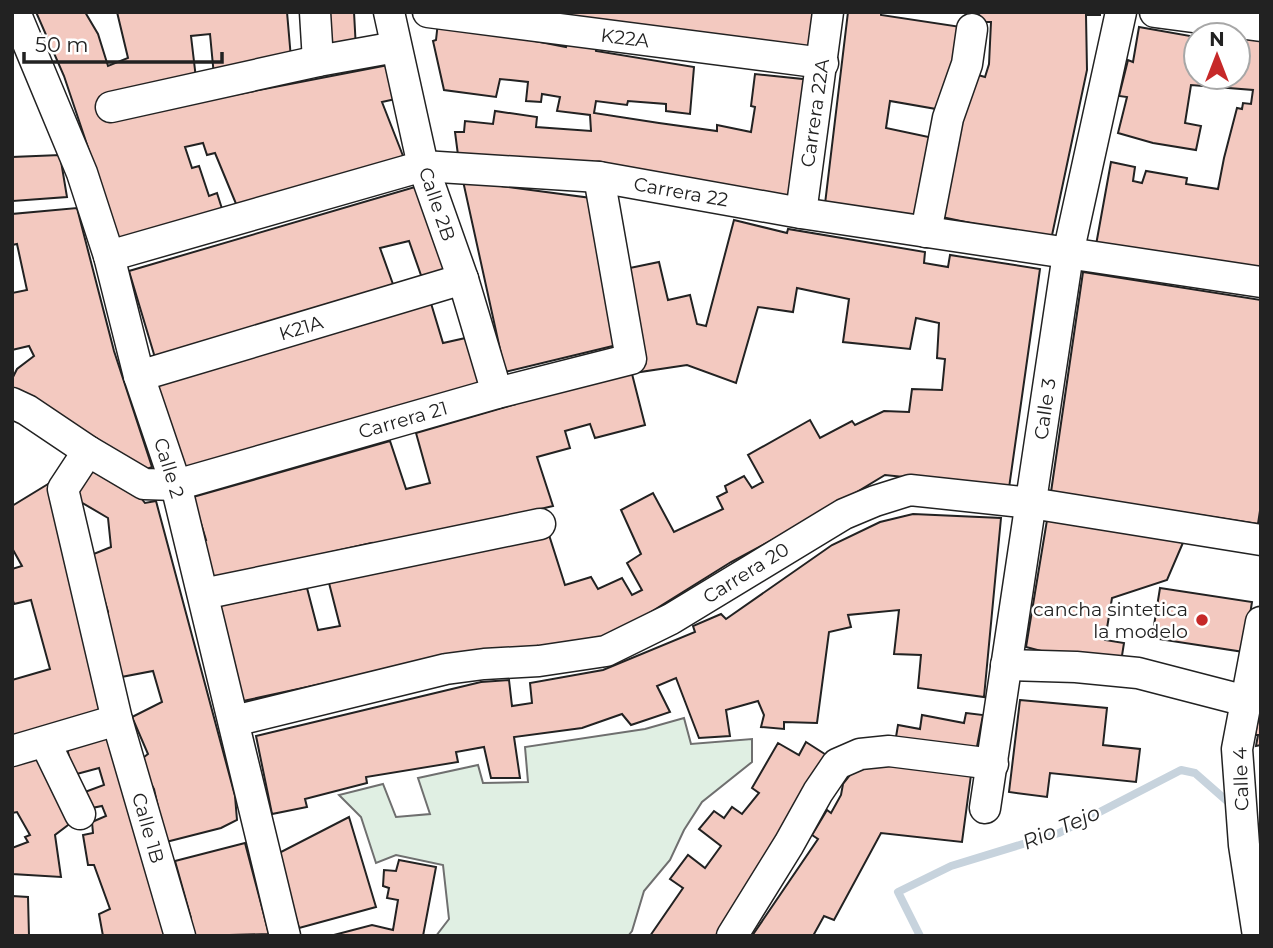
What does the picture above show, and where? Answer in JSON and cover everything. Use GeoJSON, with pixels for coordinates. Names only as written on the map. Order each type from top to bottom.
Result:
{"type":"FeatureCollection","features":[{"type":"Feature","properties":{"kind":"street","name":"Calle 2"},"geometry":{"type":"LineString","coordinates":[[15,12],[82,173],[109,256],[139,376],[176,485],[285,936]]}},
{"type":"Feature","properties":{"kind":"street"},"geometry":{"type":"LineString","coordinates":[[315,12],[318,61]]}},
{"type":"Feature","properties":{"kind":"street","name":"Calle 2B"},"geometry":{"type":"LineString","coordinates":[[389,12],[423,166],[463,279],[497,393]]}},
{"type":"Feature","properties":{"kind":"street","name":"K22A"},"geometry":{"type":"LineString","coordinates":[[428,12],[823,63]]}},
{"type":"Feature","properties":{"kind":"street","name":"Carrera 22A"},"geometry":{"type":"LineString","coordinates":[[801,213],[828,12]]}},
{"type":"Feature","properties":{"kind":"street","name":"Calle 3"},"geometry":{"type":"LineString","coordinates":[[985,808],[1068,254],[1122,12]]}},
{"type":"Feature","properties":{"kind":"street"},"geometry":{"type":"LineString","coordinates":[[1155,12],[1261,26]]}},
{"type":"Feature","properties":{"kind":"street"},"geometry":{"type":"LineString","coordinates":[[926,232],[948,118],[967,64],[972,30]]}},
{"type":"Feature","properties":{"kind":"street"},"geometry":{"type":"LineString","coordinates":[[111,107],[318,61],[396,47]]}},
{"type":"Feature","properties":{"kind":"street","name":"Carrera 22"},"geometry":{"type":"LineString","coordinates":[[109,256],[423,166],[599,177],[801,213],[1261,282]]}},
{"type":"Feature","properties":{"kind":"street","name":"Carrera 21"},"geometry":{"type":"LineString","coordinates":[[176,485],[497,393],[631,359],[599,177]]}},
{"type":"Feature","properties":{"kind":"street","name":"K21A"},"geometry":{"type":"LineString","coordinates":[[139,376],[463,279]]}},
{"type":"Feature","properties":{"kind":"street"},"geometry":{"type":"LineString","coordinates":[[12,403],[144,484],[176,485]]}},
{"type":"Feature","properties":{"kind":"street"},"geometry":{"type":"LineString","coordinates":[[12,751],[117,720],[63,489],[88,451]]}},
{"type":"Feature","properties":{"kind":"street","name":"Carrera 20"},"geometry":{"type":"LineString","coordinates":[[234,721],[446,669],[539,661],[606,651],[671,619],[844,514],[909,490],[1031,503],[1261,540]]}},
{"type":"Feature","properties":{"kind":"street"},"geometry":{"type":"LineString","coordinates":[[203,594],[540,524]]}},
{"type":"Feature","properties":{"kind":"street","name":"Calle 4"},"geometry":{"type":"LineString","coordinates":[[1258,936],[1244,845],[1237,749],[1261,622]]}},
{"type":"Feature","properties":{"kind":"street"},"geometry":{"type":"LineString","coordinates":[[1006,666],[1076,667],[1138,673],[1246,701]]}},
{"type":"Feature","properties":{"kind":"street","name":"Calle 1B"},"geometry":{"type":"LineString","coordinates":[[117,720],[180,936]]}},
{"type":"Feature","properties":{"kind":"street"},"geometry":{"type":"LineString","coordinates":[[45,742],[80,814]]}},
{"type":"Feature","properties":{"kind":"street"},"geometry":{"type":"LineString","coordinates":[[732,936],[837,764],[860,754],[889,751],[993,764]]}},
{"type":"Feature","properties":{"kind":"green space"},"geometry":{"type":"Polygon","coordinates":[[[684,718],[691,744],[752,739],[752,762],[702,802],[684,830],[670,860],[644,891],[628,936],[436,936],[449,919],[443,865],[396,855],[376,863],[361,817],[339,795],[383,784],[396,817],[430,814],[418,778],[478,765],[483,783],[528,782],[525,747],[645,729],[684,718]]]}},
{"type":"Feature","properties":{"kind":"building"},"geometry":{"type":"Polygon","coordinates":[[[36,12],[85,12],[98,34],[108,66],[128,58],[117,12],[287,12],[292,70],[214,76],[210,34],[191,36],[197,87],[146,112],[409,61],[418,94],[382,102],[405,161],[239,211],[215,153],[207,155],[203,143],[185,147],[192,168],[199,166],[209,196],[217,193],[224,215],[119,240],[64,76],[36,12]]]}},
{"type":"Feature","properties":{"kind":"building"},"geometry":{"type":"Polygon","coordinates":[[[302,12],[354,12],[356,49],[325,51],[302,12]]]}},
{"type":"Feature","properties":{"kind":"building"},"geometry":{"type":"Polygon","coordinates":[[[537,12],[819,12],[815,51],[537,12]]]}},
{"type":"Feature","properties":{"kind":"building"},"geometry":{"type":"Polygon","coordinates":[[[848,12],[881,12],[881,15],[961,27],[942,110],[890,101],[886,128],[938,139],[921,222],[825,204],[848,12]]]}},
{"type":"Feature","properties":{"kind":"building"},"geometry":{"type":"Polygon","coordinates":[[[979,12],[1100,12],[1100,15],[1086,15],[1087,70],[1051,240],[937,216],[971,73],[985,77],[989,64],[991,22],[978,22],[979,12]]]}},
{"type":"Feature","properties":{"kind":"building"},"geometry":{"type":"Polygon","coordinates":[[[438,22],[566,47],[567,43],[596,47],[596,51],[694,67],[690,114],[666,111],[666,104],[628,101],[627,105],[596,101],[594,113],[717,131],[717,125],[751,132],[755,107],[751,106],[755,74],[812,80],[796,198],[458,155],[455,132],[464,132],[465,121],[493,124],[495,111],[537,117],[536,127],[591,131],[590,115],[557,111],[560,97],[542,94],[541,102],[526,101],[528,82],[500,79],[496,97],[444,90],[433,41],[436,40],[438,22]]]}},
{"type":"Feature","properties":{"kind":"building"},"geometry":{"type":"Polygon","coordinates":[[[1139,27],[1182,35],[1182,91],[1190,91],[1185,123],[1201,126],[1196,150],[1153,143],[1118,133],[1127,97],[1119,96],[1128,60],[1133,62],[1139,27]]]}},
{"type":"Feature","properties":{"kind":"building"},"geometry":{"type":"Polygon","coordinates":[[[1252,39],[1261,41],[1261,268],[1096,245],[1111,162],[1135,167],[1133,181],[1142,183],[1146,171],[1187,178],[1186,184],[1218,189],[1237,108],[1242,109],[1243,103],[1251,104],[1252,39]]]}},
{"type":"Feature","properties":{"kind":"building"},"geometry":{"type":"Polygon","coordinates":[[[60,155],[67,197],[13,201],[12,157],[60,155]]]}},
{"type":"Feature","properties":{"kind":"building"},"geometry":{"type":"Polygon","coordinates":[[[463,181],[591,198],[621,344],[505,372],[463,181]]]}},
{"type":"Feature","properties":{"kind":"building"},"geometry":{"type":"Polygon","coordinates":[[[432,182],[453,271],[422,278],[409,241],[380,248],[394,287],[156,361],[129,271],[432,182]]]}},
{"type":"Feature","properties":{"kind":"building"},"geometry":{"type":"Polygon","coordinates":[[[77,208],[114,351],[152,467],[137,473],[12,394],[12,379],[17,369],[34,356],[29,346],[12,350],[12,293],[27,290],[17,244],[12,245],[12,214],[77,208]]]}},
{"type":"Feature","properties":{"kind":"building"},"geometry":{"type":"Polygon","coordinates":[[[734,220],[787,233],[788,229],[925,252],[924,263],[948,267],[950,255],[1040,269],[1009,488],[885,475],[819,515],[731,562],[622,630],[602,637],[535,648],[474,651],[243,701],[217,606],[307,588],[318,630],[340,626],[329,583],[549,535],[565,585],[591,577],[598,589],[622,578],[632,595],[642,590],[627,563],[641,554],[621,510],[653,493],[674,532],[723,509],[717,497],[727,492],[725,486],[744,476],[752,488],[763,482],[748,455],[810,420],[820,438],[852,421],[855,425],[884,411],[909,412],[912,389],[942,390],[945,359],[937,358],[939,323],[916,318],[910,349],[843,342],[849,299],[797,288],[793,312],[758,307],[736,383],[687,365],[640,372],[620,270],[659,262],[668,300],[690,295],[697,324],[706,326],[734,220]]]}},
{"type":"Feature","properties":{"kind":"building"},"geometry":{"type":"Polygon","coordinates":[[[1083,272],[1261,300],[1261,504],[1258,524],[1051,492],[1083,272]]]}},
{"type":"Feature","properties":{"kind":"building"},"geometry":{"type":"Polygon","coordinates":[[[430,300],[443,343],[470,337],[483,383],[186,475],[156,381],[430,300]]]}},
{"type":"Feature","properties":{"kind":"building"},"geometry":{"type":"Polygon","coordinates":[[[631,370],[645,425],[595,438],[590,424],[565,431],[570,448],[537,457],[553,506],[375,548],[372,543],[283,563],[214,586],[202,541],[206,540],[193,497],[390,441],[406,489],[430,483],[416,433],[516,404],[515,398],[631,370]]]}},
{"type":"Feature","properties":{"kind":"building"},"geometry":{"type":"Polygon","coordinates":[[[85,468],[133,488],[145,503],[156,501],[235,796],[237,820],[221,828],[166,842],[154,789],[139,761],[148,754],[132,717],[162,702],[153,671],[116,678],[101,615],[108,612],[91,555],[111,547],[108,518],[74,498],[85,468]]]}},
{"type":"Feature","properties":{"kind":"building"},"geometry":{"type":"Polygon","coordinates":[[[53,481],[106,718],[12,747],[12,680],[50,669],[31,600],[14,604],[12,597],[12,569],[22,566],[12,548],[12,506],[53,481]]]}},
{"type":"Feature","properties":{"kind":"building"},"geometry":{"type":"Polygon","coordinates":[[[913,514],[1001,518],[984,697],[918,688],[921,655],[894,654],[899,610],[848,615],[851,627],[829,632],[817,723],[784,722],[784,729],[761,727],[764,715],[758,701],[726,710],[730,736],[699,738],[676,678],[657,686],[670,712],[631,725],[622,714],[582,728],[514,737],[520,778],[491,778],[484,747],[456,752],[458,762],[366,777],[367,783],[305,799],[307,807],[272,814],[256,736],[481,682],[509,680],[512,706],[532,703],[530,683],[603,670],[695,632],[693,626],[721,614],[726,619],[832,545],[880,522],[913,514]]]}},
{"type":"Feature","properties":{"kind":"building"},"geometry":{"type":"Polygon","coordinates":[[[1047,520],[1185,538],[1167,580],[1112,598],[1105,640],[1124,643],[1121,662],[1064,657],[1026,647],[1047,520]]]}},
{"type":"Feature","properties":{"kind":"building","name":"cancha sintetica la modelo"},"geometry":{"type":"Polygon","coordinates":[[[1160,588],[1252,602],[1244,652],[1152,638],[1160,588]]]}},
{"type":"Feature","properties":{"kind":"building"},"geometry":{"type":"Polygon","coordinates":[[[1020,700],[1107,708],[1103,745],[1140,749],[1136,782],[1050,773],[1047,797],[1009,792],[1020,700]]]}},
{"type":"Feature","properties":{"kind":"building"},"geometry":{"type":"Polygon","coordinates":[[[1261,704],[1261,745],[1256,746],[1258,735],[1255,735],[1261,704]]]}},
{"type":"Feature","properties":{"kind":"building"},"geometry":{"type":"Polygon","coordinates":[[[966,713],[983,715],[975,757],[895,743],[898,725],[920,729],[922,715],[964,723],[966,713]]]}},
{"type":"Feature","properties":{"kind":"building"},"geometry":{"type":"Polygon","coordinates":[[[112,729],[168,936],[103,936],[99,914],[110,909],[94,865],[88,865],[83,835],[93,833],[92,822],[106,816],[102,806],[87,809],[85,792],[104,785],[99,768],[73,775],[66,743],[112,729]]]}},
{"type":"Feature","properties":{"kind":"building"},"geometry":{"type":"Polygon","coordinates":[[[806,742],[831,758],[717,936],[650,936],[683,888],[670,879],[688,855],[705,868],[721,846],[699,829],[714,811],[724,818],[732,807],[742,814],[759,793],[752,788],[778,743],[799,755],[806,742]]]}},
{"type":"Feature","properties":{"kind":"building"},"geometry":{"type":"Polygon","coordinates":[[[38,752],[76,819],[55,835],[61,877],[12,874],[12,848],[28,842],[25,837],[30,835],[17,812],[12,813],[12,758],[38,752]]]}},
{"type":"Feature","properties":{"kind":"building"},"geometry":{"type":"Polygon","coordinates":[[[872,764],[971,775],[962,842],[881,833],[834,920],[824,916],[813,936],[752,936],[818,839],[812,835],[827,810],[831,813],[841,795],[843,784],[854,770],[868,768],[872,764]]]}},
{"type":"Feature","properties":{"kind":"building"},"geometry":{"type":"Polygon","coordinates":[[[349,817],[376,907],[299,928],[277,854],[349,817]]]}},
{"type":"Feature","properties":{"kind":"building"},"geometry":{"type":"Polygon","coordinates":[[[245,843],[269,934],[194,936],[175,861],[245,843]]]}},
{"type":"Feature","properties":{"kind":"building"},"geometry":{"type":"Polygon","coordinates":[[[399,860],[436,867],[423,936],[330,936],[372,925],[393,930],[398,900],[387,898],[389,888],[383,886],[384,870],[396,871],[399,860]]]}},
{"type":"Feature","properties":{"kind":"building"},"geometry":{"type":"Polygon","coordinates":[[[12,896],[28,897],[29,936],[12,936],[12,896]]]}},
{"type":"Feature","properties":{"kind":"waterway","name":"Rio Tejo"},"geometry":{"type":"LineString","coordinates":[[920,936],[898,892],[951,866],[1059,833],[1181,770],[1195,773],[1227,801],[1235,799]]}},
{"type":"Feature","properties":{"kind":"place","name":"cancha sintetica la modelo"},"geometry":{"type":"Point","coordinates":[1202,620]}}]}
